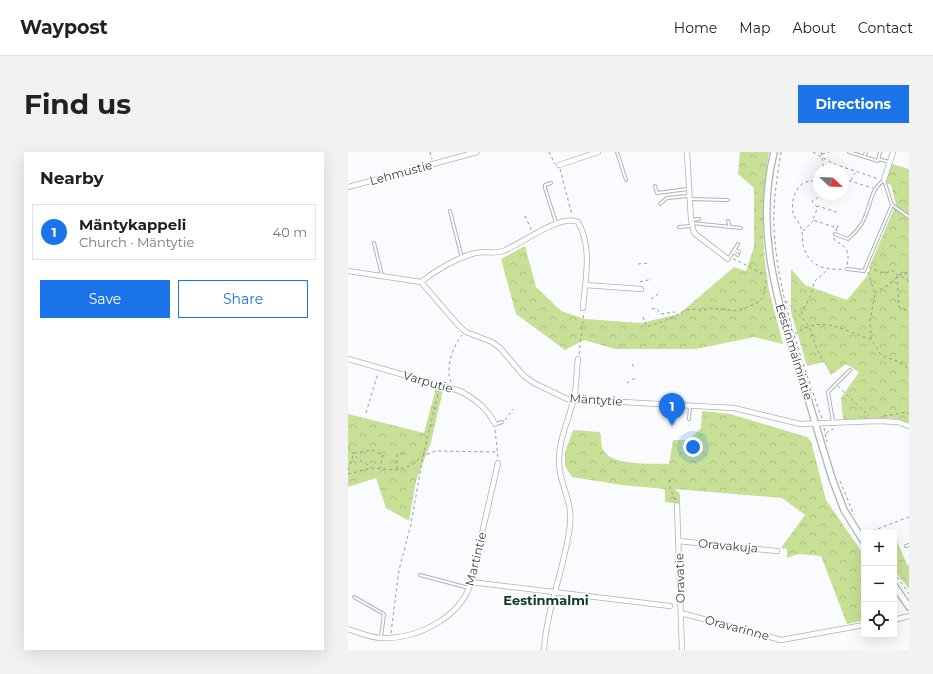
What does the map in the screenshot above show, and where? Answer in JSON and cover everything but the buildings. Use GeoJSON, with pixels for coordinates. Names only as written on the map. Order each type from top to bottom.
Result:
{"type":"FeatureCollection","features":[{"type":"Feature","properties":{"kind":"street","name":"Lehmustie"},"geometry":{"type":"LineString","coordinates":[[348,187],[477,152]]}},
{"type":"Feature","properties":{"kind":"street"},"geometry":{"type":"LineString","coordinates":[[559,165],[598,152]]}},
{"type":"Feature","properties":{"kind":"street"},"geometry":{"type":"LineString","coordinates":[[687,152],[692,223],[696,235],[728,259]]}},
{"type":"Feature","properties":{"kind":"street","name":"Eestinmalmintie"},"geometry":{"type":"LineString","coordinates":[[774,152],[766,208],[769,253],[776,296],[833,481],[844,510],[861,537]]}},
{"type":"Feature","properties":{"kind":"street"},"geometry":{"type":"LineString","coordinates":[[884,180],[893,152]]}},
{"type":"Feature","properties":{"kind":"street"},"geometry":{"type":"LineString","coordinates":[[348,271],[421,282],[436,272],[476,253],[505,250],[534,234],[557,224],[567,220],[574,220],[579,223],[586,247],[587,264],[584,309]]}},
{"type":"Feature","properties":{"kind":"street","name":"Mäntytie"},"geometry":{"type":"LineString","coordinates":[[421,282],[466,332],[492,342],[500,348],[524,376],[534,383],[567,399],[734,408],[787,422],[816,425]]}},
{"type":"Feature","properties":{"kind":"street"},"geometry":{"type":"LineString","coordinates":[[585,285],[641,289]]}},
{"type":"Feature","properties":{"kind":"street","name":"Varputie"},"geometry":{"type":"LineString","coordinates":[[348,359],[452,387],[472,397],[490,414],[495,426]]}},
{"type":"Feature","properties":{"kind":"street"},"geometry":{"type":"LineString","coordinates":[[544,650],[546,627],[570,525],[570,505],[559,461],[561,445],[574,400],[578,359]]}},
{"type":"Feature","properties":{"kind":"street"},"geometry":{"type":"LineString","coordinates":[[816,425],[876,421],[898,422],[909,426]]}},
{"type":"Feature","properties":{"kind":"street","name":"Martintie"},"geometry":{"type":"LineString","coordinates":[[348,629],[370,637],[403,637],[434,625],[452,610],[470,588],[498,463]]}},
{"type":"Feature","properties":{"kind":"street","name":"Oravatie"},"geometry":{"type":"LineString","coordinates":[[677,505],[682,650]]}},
{"type":"Feature","properties":{"kind":"street","name":"Oravakuja"},"geometry":{"type":"LineString","coordinates":[[678,542],[777,551]]}},
{"type":"Feature","properties":{"kind":"street"},"geometry":{"type":"LineString","coordinates":[[471,582],[670,606]]}},
{"type":"Feature","properties":{"kind":"street"},"geometry":{"type":"LineString","coordinates":[[897,588],[909,606]]}},
{"type":"Feature","properties":{"kind":"street","name":"Oravarinne"},"geometry":{"type":"LineString","coordinates":[[681,614],[781,640],[861,626]]}},
{"type":"Feature","properties":{"kind":"street"},"geometry":{"type":"LineString","coordinates":[[897,619],[909,616]]}},
{"type":"Feature","properties":{"kind":"lane"},"geometry":{"type":"LineString","coordinates":[[617,152],[626,180]]}},
{"type":"Feature","properties":{"kind":"lane"},"geometry":{"type":"LineString","coordinates":[[849,152],[878,161],[878,159],[890,162]]}},
{"type":"Feature","properties":{"kind":"lane"},"geometry":{"type":"LineString","coordinates":[[864,157],[866,152]]}},
{"type":"Feature","properties":{"kind":"lane"},"geometry":{"type":"LineString","coordinates":[[878,159],[880,152]]}},
{"type":"Feature","properties":{"kind":"lane"},"geometry":{"type":"LineString","coordinates":[[835,234],[848,239],[860,227],[875,188],[884,180],[892,205],[909,217]]}},
{"type":"Feature","properties":{"kind":"lane"},"geometry":{"type":"LineString","coordinates":[[551,183],[545,186],[545,188],[557,224]]}},
{"type":"Feature","properties":{"kind":"lane"},"geometry":{"type":"LineString","coordinates":[[655,186],[657,193],[689,188]]}},
{"type":"Feature","properties":{"kind":"lane"},"geometry":{"type":"LineString","coordinates":[[660,204],[667,198],[728,200]]}},
{"type":"Feature","properties":{"kind":"lane"},"geometry":{"type":"LineString","coordinates":[[847,269],[864,272],[892,205]]}},
{"type":"Feature","properties":{"kind":"lane"},"geometry":{"type":"LineString","coordinates":[[450,211],[462,259]]}},
{"type":"Feature","properties":{"kind":"lane"},"geometry":{"type":"LineString","coordinates":[[678,227],[700,220]]}},
{"type":"Feature","properties":{"kind":"lane"},"geometry":{"type":"LineString","coordinates":[[728,221],[730,227]]}},
{"type":"Feature","properties":{"kind":"lane"},"geometry":{"type":"LineString","coordinates":[[692,223],[741,228]]}},
{"type":"Feature","properties":{"kind":"lane"},"geometry":{"type":"LineString","coordinates":[[374,244],[382,276]]}},
{"type":"Feature","properties":{"kind":"lane"},"geometry":{"type":"LineString","coordinates":[[728,259],[738,244]]}},
{"type":"Feature","properties":{"kind":"lane"},"geometry":{"type":"LineString","coordinates":[[734,251],[738,254]]}},
{"type":"Feature","properties":{"kind":"lane"},"geometry":{"type":"LineString","coordinates":[[833,423],[828,392],[850,370]]}},
{"type":"Feature","properties":{"kind":"lane"},"geometry":{"type":"LineString","coordinates":[[689,419],[690,406]]}},
{"type":"Feature","properties":{"kind":"lane"},"geometry":{"type":"LineString","coordinates":[[495,426],[502,422]]}},
{"type":"Feature","properties":{"kind":"lane"},"geometry":{"type":"LineString","coordinates":[[420,575],[470,588]]}},
{"type":"Feature","properties":{"kind":"lane"},"geometry":{"type":"LineString","coordinates":[[354,597],[384,614],[381,636]]}},
{"type":"Feature","properties":{"kind":"path"},"geometry":{"type":"LineString","coordinates":[[430,152],[433,165]]}},
{"type":"Feature","properties":{"kind":"path"},"geometry":{"type":"LineString","coordinates":[[549,152],[553,162],[559,165],[574,220]]}},
{"type":"Feature","properties":{"kind":"path"},"geometry":{"type":"LineString","coordinates":[[781,152],[775,197],[774,227],[786,300],[828,445]]}},
{"type":"Feature","properties":{"kind":"path"},"geometry":{"type":"LineString","coordinates":[[813,152],[856,172],[877,179]]}},
{"type":"Feature","properties":{"kind":"path"},"geometry":{"type":"LineString","coordinates":[[823,164],[821,153],[829,152]]}},
{"type":"Feature","properties":{"kind":"path"},"geometry":{"type":"LineString","coordinates":[[856,172],[851,181],[875,188]]}},
{"type":"Feature","properties":{"kind":"path"},"geometry":{"type":"LineString","coordinates":[[813,181],[807,180],[796,191],[792,210],[802,232],[803,245],[814,264],[828,269],[847,269],[847,249],[843,244],[835,241],[835,234],[839,224]]}},
{"type":"Feature","properties":{"kind":"path"},"geometry":{"type":"LineString","coordinates":[[814,200],[812,201],[817,208]]}},
{"type":"Feature","properties":{"kind":"path"},"geometry":{"type":"LineString","coordinates":[[817,208],[818,206],[839,213]]}},
{"type":"Feature","properties":{"kind":"path"},"geometry":{"type":"LineString","coordinates":[[802,232],[813,220],[817,208]]}},
{"type":"Feature","properties":{"kind":"path"},"geometry":{"type":"LineString","coordinates":[[525,216],[532,231]]}},
{"type":"Feature","properties":{"kind":"path"},"geometry":{"type":"LineString","coordinates":[[813,220],[837,228]]}},
{"type":"Feature","properties":{"kind":"path"},"geometry":{"type":"LineString","coordinates":[[643,317],[647,327],[672,318],[686,310],[696,309],[701,311],[709,308],[739,311],[759,302],[763,297],[767,277],[763,273],[749,268],[735,258],[728,259]]}},
{"type":"Feature","properties":{"kind":"path"},"geometry":{"type":"LineString","coordinates":[[638,264],[649,263]]}},
{"type":"Feature","properties":{"kind":"path"},"geometry":{"type":"LineString","coordinates":[[867,266],[882,273],[888,273],[892,270],[897,275],[907,279],[909,283]]}},
{"type":"Feature","properties":{"kind":"path"},"geometry":{"type":"LineString","coordinates":[[867,266],[875,294],[870,320],[871,339],[881,355],[899,362],[909,369]]}},
{"type":"Feature","properties":{"kind":"path"},"geometry":{"type":"LineString","coordinates":[[800,314],[811,295],[814,282],[828,269]]}},
{"type":"Feature","properties":{"kind":"path"},"geometry":{"type":"LineString","coordinates":[[875,294],[878,290],[887,286],[897,275],[909,272]]}},
{"type":"Feature","properties":{"kind":"path"},"geometry":{"type":"LineString","coordinates":[[897,275],[899,307],[909,312]]}},
{"type":"Feature","properties":{"kind":"path"},"geometry":{"type":"LineString","coordinates":[[640,282],[652,279]]}},
{"type":"Feature","properties":{"kind":"path"},"geometry":{"type":"LineString","coordinates":[[651,299],[661,292]]}},
{"type":"Feature","properties":{"kind":"path"},"geometry":{"type":"LineString","coordinates":[[786,300],[800,314],[809,326],[817,349],[824,362]]}},
{"type":"Feature","properties":{"kind":"path"},"geometry":{"type":"LineString","coordinates":[[652,309],[656,308],[661,314],[675,312]]}},
{"type":"Feature","properties":{"kind":"path"},"geometry":{"type":"LineString","coordinates":[[578,359],[584,309]]}},
{"type":"Feature","properties":{"kind":"path"},"geometry":{"type":"LineString","coordinates":[[795,334],[809,326],[824,323],[871,339]]}},
{"type":"Feature","properties":{"kind":"path"},"geometry":{"type":"LineString","coordinates":[[452,387],[449,378],[450,362],[461,336],[464,334]]}},
{"type":"Feature","properties":{"kind":"path"},"geometry":{"type":"LineString","coordinates":[[632,364],[634,368]]}},
{"type":"Feature","properties":{"kind":"path"},"geometry":{"type":"LineString","coordinates":[[366,413],[379,371]]}},
{"type":"Feature","properties":{"kind":"path"},"geometry":{"type":"LineString","coordinates":[[626,383],[632,381],[634,378]]}},
{"type":"Feature","properties":{"kind":"path"},"geometry":{"type":"LineString","coordinates":[[381,636],[391,635],[399,570],[411,524],[423,456],[441,384]]}},
{"type":"Feature","properties":{"kind":"path"},"geometry":{"type":"LineString","coordinates":[[836,384],[876,421],[881,416],[907,412],[909,414]]}},
{"type":"Feature","properties":{"kind":"path"},"geometry":{"type":"LineString","coordinates":[[502,422],[513,409]]}},
{"type":"Feature","properties":{"kind":"path"},"geometry":{"type":"LineString","coordinates":[[825,434],[842,423]]}},
{"type":"Feature","properties":{"kind":"path"},"geometry":{"type":"LineString","coordinates":[[495,426],[498,463]]}},
{"type":"Feature","properties":{"kind":"path"},"geometry":{"type":"LineString","coordinates":[[348,447],[354,454],[372,468]]}},
{"type":"Feature","properties":{"kind":"path"},"geometry":{"type":"LineString","coordinates":[[354,454],[372,450],[383,455],[380,469]]}},
{"type":"Feature","properties":{"kind":"path"},"geometry":{"type":"LineString","coordinates":[[348,474],[372,468],[396,470],[410,466],[423,456],[435,451],[498,452]]}},
{"type":"Feature","properties":{"kind":"path"},"geometry":{"type":"LineString","coordinates":[[396,470],[397,455],[407,453]]}},
{"type":"Feature","properties":{"kind":"path"},"geometry":{"type":"LineString","coordinates":[[348,470],[354,454]]}},
{"type":"Feature","properties":{"kind":"path"},"geometry":{"type":"LineString","coordinates":[[669,480],[670,488],[677,505]]}},
{"type":"Feature","properties":{"kind":"path"},"geometry":{"type":"LineString","coordinates":[[839,480],[857,520]]}},
{"type":"Feature","properties":{"kind":"path"},"geometry":{"type":"LineString","coordinates":[[875,530],[909,517]]}},
{"type":"Feature","properties":{"kind":"path"},"geometry":{"type":"LineString","coordinates":[[897,576],[909,594]]}},
{"type":"Feature","properties":{"kind":"green space"},"geometry":{"type":"Polygon","coordinates":[[[740,152],[769,152],[763,215],[765,262],[768,286],[783,344],[754,337],[696,349],[615,349],[584,340],[565,350],[516,314],[501,259],[525,246],[536,287],[561,311],[585,319],[641,323],[679,314],[734,267],[746,271],[754,247],[754,188],[738,174],[740,152]]]}},
{"type":"Feature","properties":{"kind":"green space"},"geometry":{"type":"Polygon","coordinates":[[[892,164],[909,169],[909,423],[889,418],[843,420],[841,398],[859,372],[846,364],[831,375],[824,362],[807,366],[791,312],[791,269],[805,285],[847,300],[868,275],[871,263],[896,204],[891,185],[886,183],[892,164]]]}},
{"type":"Feature","properties":{"kind":"green space"},"geometry":{"type":"Polygon","coordinates":[[[436,388],[443,390],[431,442],[416,481],[409,521],[386,508],[376,478],[348,487],[348,414],[424,433],[436,388]]]}},
{"type":"Feature","properties":{"kind":"green space"},"geometry":{"type":"Polygon","coordinates":[[[702,411],[730,414],[807,437],[811,441],[826,500],[861,551],[861,621],[847,624],[821,556],[798,554],[787,558],[787,549],[781,548],[805,515],[782,498],[675,489],[680,494],[680,504],[665,502],[665,489],[622,485],[572,477],[565,466],[565,452],[573,430],[600,432],[602,448],[606,454],[613,458],[632,463],[669,464],[673,440],[688,440],[701,428],[702,411]]]}},
{"type":"Feature","properties":{"kind":"green space"},"geometry":{"type":"Polygon","coordinates":[[[897,541],[907,565],[909,565],[909,589],[897,574],[897,541]]]}},
{"type":"Feature","properties":{"kind":"place","name":"Mäntykappeli"},"geometry":{"type":"Point","coordinates":[672,426]}},
{"type":"Feature","properties":{"kind":"district","name":"Eestinmalmi"},"geometry":{"type":"Point","coordinates":[546,600]}}]}
